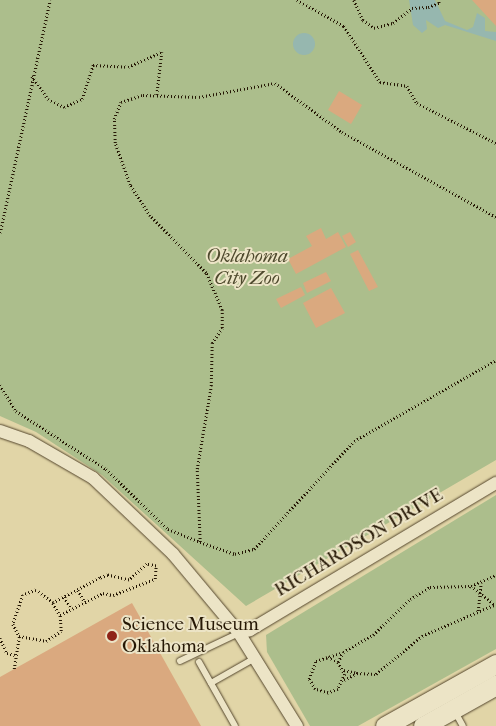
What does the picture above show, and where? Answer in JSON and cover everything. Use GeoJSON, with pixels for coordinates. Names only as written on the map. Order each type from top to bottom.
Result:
{"type":"FeatureCollection","features":[{"type":"Feature","properties":{"kind":"main road"},"geometry":{"type":"LineString","coordinates":[[385,726],[496,664]]}},
{"type":"Feature","properties":{"kind":"main road"},"geometry":{"type":"LineString","coordinates":[[423,726],[496,685]]}},
{"type":"Feature","properties":{"kind":"street"},"geometry":{"type":"LineString","coordinates":[[0,431],[29,441],[93,478],[173,554],[239,633],[297,726]]}},
{"type":"Feature","properties":{"kind":"street","name":"RICHARDSON DRIVE"},"geometry":{"type":"LineString","coordinates":[[239,633],[250,630],[496,483]]}},
{"type":"Feature","properties":{"kind":"lane"},"geometry":{"type":"LineString","coordinates":[[180,661],[239,633]]}},
{"type":"Feature","properties":{"kind":"lane"},"geometry":{"type":"LineString","coordinates":[[211,683],[255,658]]}},
{"type":"Feature","properties":{"kind":"lane"},"geometry":{"type":"LineString","coordinates":[[200,662],[235,726]]}},
{"type":"Feature","properties":{"kind":"lane"},"geometry":{"type":"LineString","coordinates":[[454,709],[463,726]]}},
{"type":"Feature","properties":{"kind":"path"},"geometry":{"type":"LineString","coordinates":[[0,233],[32,75],[50,0]]}},
{"type":"Feature","properties":{"kind":"path"},"geometry":{"type":"LineString","coordinates":[[297,0],[344,26],[380,82],[407,86],[417,103],[496,142]]}},
{"type":"Feature","properties":{"kind":"path"},"geometry":{"type":"LineString","coordinates":[[354,0],[363,20],[374,28],[393,23],[412,8],[438,2]]}},
{"type":"Feature","properties":{"kind":"path"},"geometry":{"type":"LineString","coordinates":[[32,75],[48,99],[64,107],[82,99],[92,65],[128,66],[162,52],[157,95]]}},
{"type":"Feature","properties":{"kind":"path"},"geometry":{"type":"LineString","coordinates":[[200,542],[197,469],[211,386],[212,343],[222,328],[222,310],[206,273],[137,198],[115,143],[114,119],[122,102],[157,95],[199,97],[275,83],[342,132],[496,217]]}},
{"type":"Feature","properties":{"kind":"path"},"geometry":{"type":"LineString","coordinates":[[0,385],[16,411],[106,469],[168,529],[227,553],[254,550],[354,440],[496,360]]}},
{"type":"Feature","properties":{"kind":"path"},"geometry":{"type":"LineString","coordinates":[[53,602],[108,575],[129,580],[147,564],[156,566],[155,579],[113,595],[103,593],[60,615]]}},
{"type":"Feature","properties":{"kind":"path"},"geometry":{"type":"LineString","coordinates":[[357,673],[344,680],[338,689],[328,693],[312,684],[309,673],[313,664],[343,652],[373,635],[410,599],[430,587],[472,586],[496,575]]}},
{"type":"Feature","properties":{"kind":"path"},"geometry":{"type":"LineString","coordinates":[[477,611],[482,597],[481,583]]}},
{"type":"Feature","properties":{"kind":"path"},"geometry":{"type":"LineString","coordinates":[[472,586],[482,597],[496,605]]}},
{"type":"Feature","properties":{"kind":"path"},"geometry":{"type":"LineString","coordinates":[[14,669],[19,636],[13,624],[23,595],[36,590],[53,602],[60,615],[61,631],[46,641],[19,636]]}},
{"type":"Feature","properties":{"kind":"path"},"geometry":{"type":"LineString","coordinates":[[78,590],[85,602]]}},
{"type":"Feature","properties":{"kind":"path"},"geometry":{"type":"LineString","coordinates":[[64,597],[72,609]]}},
{"type":"Feature","properties":{"kind":"path"},"geometry":{"type":"LineString","coordinates":[[344,670],[376,674],[422,636],[477,611],[496,605]]}},
{"type":"Feature","properties":{"kind":"path"},"geometry":{"type":"LineString","coordinates":[[0,638],[7,653],[15,655]]}},
{"type":"Feature","properties":{"kind":"path"},"geometry":{"type":"LineString","coordinates":[[338,662],[343,652]]}},
{"type":"Feature","properties":{"kind":"path"},"geometry":{"type":"LineString","coordinates":[[328,657],[338,662],[344,670],[344,680]]}},
{"type":"Feature","properties":{"kind":"green space","name":"Oklahoma City Zoo"},"geometry":{"type":"Polygon","coordinates":[[[0,0],[496,0],[496,460],[246,606],[102,475],[36,432],[0,416],[0,0]]]}},
{"type":"Feature","properties":{"kind":"green space"},"geometry":{"type":"Polygon","coordinates":[[[496,495],[496,649],[358,726],[310,726],[267,652],[266,635],[496,495]]]}},
{"type":"Feature","properties":{"kind":"water"},"geometry":{"type":"Polygon","coordinates":[[[409,0],[435,0],[445,21],[467,30],[473,27],[477,13],[485,18],[485,31],[496,32],[496,41],[445,25],[438,28],[426,20],[427,29],[422,33],[413,25],[409,0]]]}},
{"type":"Feature","properties":{"kind":"water"},"geometry":{"type":"Polygon","coordinates":[[[304,33],[312,36],[315,44],[312,52],[304,55],[296,52],[293,44],[296,36],[304,33]]]}},
{"type":"Feature","properties":{"kind":"building"},"geometry":{"type":"Polygon","coordinates":[[[472,0],[496,0],[496,26],[472,0]]]}},
{"type":"Feature","properties":{"kind":"building"},"geometry":{"type":"Polygon","coordinates":[[[339,91],[362,105],[351,124],[328,110],[339,91]]]}},
{"type":"Feature","properties":{"kind":"building"},"geometry":{"type":"Polygon","coordinates":[[[321,228],[326,239],[338,232],[346,247],[296,274],[288,259],[312,246],[306,236],[321,228]]]}},
{"type":"Feature","properties":{"kind":"building"},"geometry":{"type":"Polygon","coordinates":[[[350,232],[356,242],[348,247],[342,236],[350,232]]]}},
{"type":"Feature","properties":{"kind":"building"},"geometry":{"type":"Polygon","coordinates":[[[358,250],[378,287],[369,291],[350,254],[358,250]]]}},
{"type":"Feature","properties":{"kind":"building"},"geometry":{"type":"Polygon","coordinates":[[[326,272],[331,281],[307,293],[303,283],[326,272]]]}},
{"type":"Feature","properties":{"kind":"building"},"geometry":{"type":"Polygon","coordinates":[[[301,287],[305,295],[281,308],[276,299],[301,287]]]}},
{"type":"Feature","properties":{"kind":"building"},"geometry":{"type":"Polygon","coordinates":[[[331,288],[345,313],[316,328],[303,303],[331,288]]]}},
{"type":"Feature","properties":{"kind":"building","name":"Science Museum Oklahoma"},"geometry":{"type":"Polygon","coordinates":[[[132,603],[201,726],[0,726],[0,677],[132,603]]]}},
{"type":"Feature","properties":{"kind":"place","name":"Science Museum Oklahoma"},"geometry":{"type":"Point","coordinates":[112,636]}}]}
